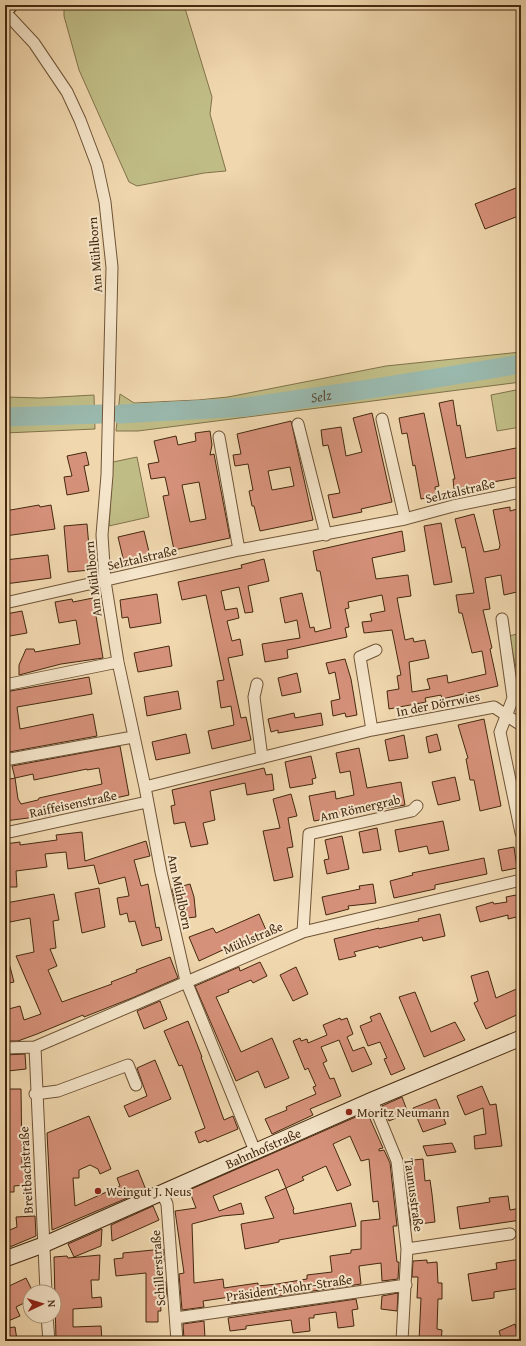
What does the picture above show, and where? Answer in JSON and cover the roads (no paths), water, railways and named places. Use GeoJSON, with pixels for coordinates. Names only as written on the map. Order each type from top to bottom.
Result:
{"type":"FeatureCollection","features":[{"type":"Feature","properties":{"kind":"street"},"geometry":{"type":"LineString","coordinates":[[5,11],[10,5]]}},
{"type":"Feature","properties":{"kind":"street","name":"Am Mühlborn"},"geometry":{"type":"LineString","coordinates":[[5,11],[34,43],[67,92],[80,120],[97,165],[107,215],[112,267],[107,475],[102,536],[105,581],[118,662],[133,737],[145,786],[168,908],[186,981],[255,1151]]}},
{"type":"Feature","properties":{"kind":"street"},"geometry":{"type":"LineString","coordinates":[[382,419],[405,519]]}},
{"type":"Feature","properties":{"kind":"street"},"geometry":{"type":"LineString","coordinates":[[298,424],[326,535]]}},
{"type":"Feature","properties":{"kind":"street"},"geometry":{"type":"LineString","coordinates":[[219,438],[239,550]]}},
{"type":"Feature","properties":{"kind":"street","name":"Selztalstraße"},"geometry":{"type":"LineString","coordinates":[[5,603],[239,550],[326,535],[405,519],[454,506],[521,492]]}},
{"type":"Feature","properties":{"kind":"street"},"geometry":{"type":"LineString","coordinates":[[502,619],[513,698],[500,732],[521,833]]}},
{"type":"Feature","properties":{"kind":"street"},"geometry":{"type":"LineString","coordinates":[[372,730],[360,657],[376,650]]}},
{"type":"Feature","properties":{"kind":"street"},"geometry":{"type":"LineString","coordinates":[[5,685],[118,662]]}},
{"type":"Feature","properties":{"kind":"street"},"geometry":{"type":"LineString","coordinates":[[257,684],[254,697],[262,758]]}},
{"type":"Feature","properties":{"kind":"street","name":"In der Dörrwies"},"geometry":{"type":"LineString","coordinates":[[145,786],[372,730],[494,707],[518,723],[521,722]]}},
{"type":"Feature","properties":{"kind":"street"},"geometry":{"type":"LineString","coordinates":[[5,760],[133,737]]}},
{"type":"Feature","properties":{"kind":"street","name":"Raiffeisenstraße"},"geometry":{"type":"LineString","coordinates":[[5,833],[147,802]]}},
{"type":"Feature","properties":{"kind":"street","name":"Am Römergrab"},"geometry":{"type":"LineString","coordinates":[[303,932],[309,834],[412,811],[417,806]]}},
{"type":"Feature","properties":{"kind":"street","name":"Mühlstraße"},"geometry":{"type":"LineString","coordinates":[[5,1048],[34,1047],[303,932],[521,880]]}},
{"type":"Feature","properties":{"kind":"street","name":"Bahnhofstraße"},"geometry":{"type":"LineString","coordinates":[[5,1259],[43,1246],[372,1100],[521,1038]]}},
{"type":"Feature","properties":{"kind":"street","name":"Breitbachstraße"},"geometry":{"type":"LineString","coordinates":[[34,1047],[35,1094],[45,1284]]}},
{"type":"Feature","properties":{"kind":"street"},"geometry":{"type":"LineString","coordinates":[[35,1094],[58,1091],[128,1065],[136,1085]]}},
{"type":"Feature","properties":{"kind":"street","name":"Taunusstraße"},"geometry":{"type":"LineString","coordinates":[[372,1100],[397,1161],[407,1249],[402,1341]]}},
{"type":"Feature","properties":{"kind":"street","name":"Schillerstraße"},"geometry":{"type":"LineString","coordinates":[[162,1193],[167,1204],[177,1341]]}},
{"type":"Feature","properties":{"kind":"street","name":"Taunusstraße"},"geometry":{"type":"LineString","coordinates":[[407,1249],[510,1234]]}},
{"type":"Feature","properties":{"kind":"street","name":"Präsident-Mohr-Straße"},"geometry":{"type":"LineString","coordinates":[[176,1318],[406,1285]]}},
{"type":"Feature","properties":{"kind":"street"},"geometry":{"type":"LineString","coordinates":[[48,1324],[49,1341]]}},
{"type":"Feature","properties":{"kind":"waterway","name":"Selz"},"geometry":{"type":"LineString","coordinates":[[120,414],[246,407],[370,389],[521,364]]}},
{"type":"Feature","properties":{"kind":"waterway","name":"Selz"},"geometry":{"type":"LineString","coordinates":[[5,417],[102,414]]}},
{"type":"Feature","properties":{"kind":"place","name":"Moritz Neumann"},"geometry":{"type":"Point","coordinates":[349,1112]}},
{"type":"Feature","properties":{"kind":"place","name":"Weingut J. Neus"},"geometry":{"type":"Point","coordinates":[98,1191]}}]}
